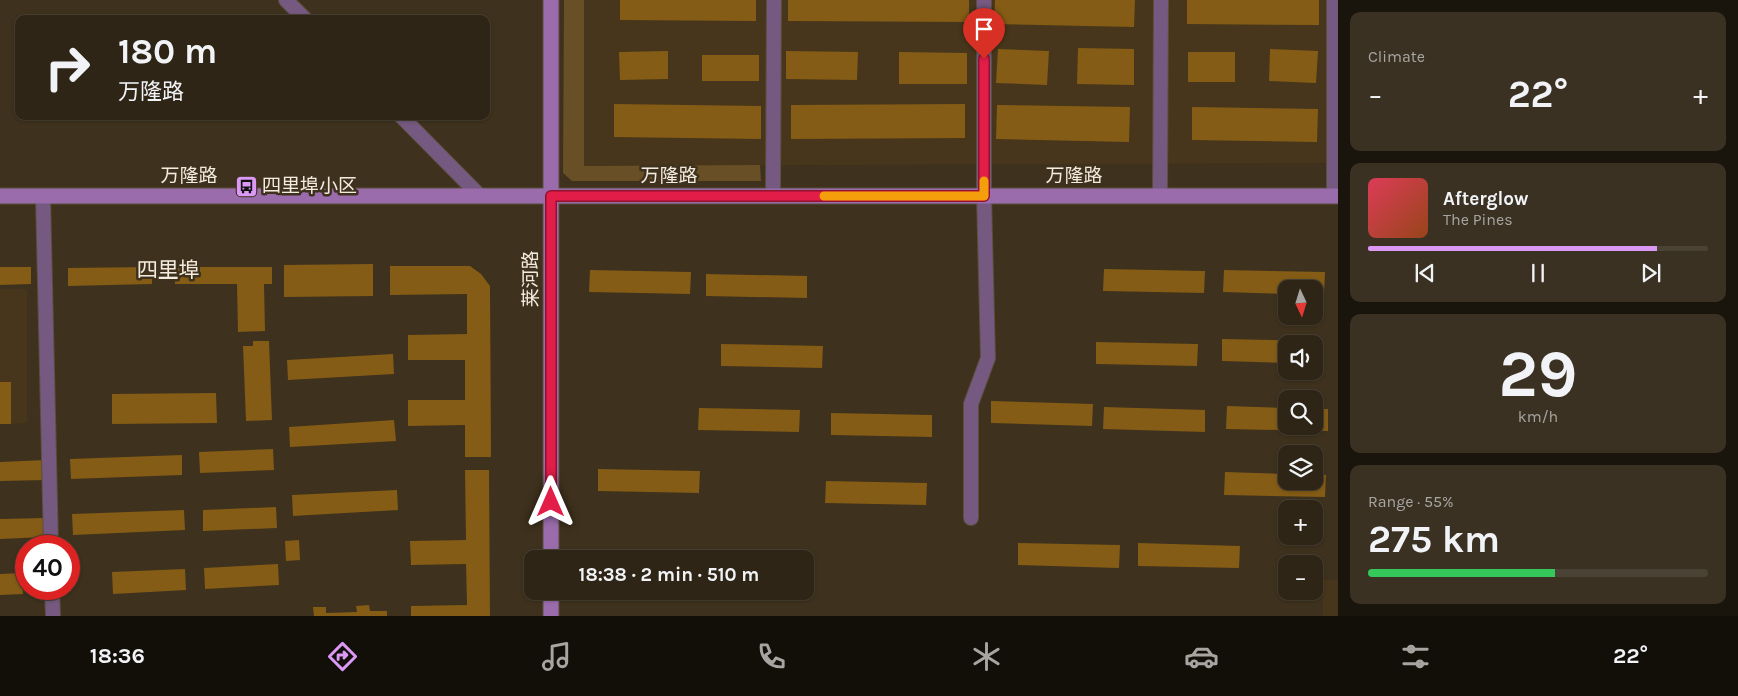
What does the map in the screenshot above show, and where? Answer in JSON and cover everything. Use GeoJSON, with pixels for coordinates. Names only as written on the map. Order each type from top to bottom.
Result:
{"type":"FeatureCollection","features":[{"type":"Feature","properties":{"kind":"street"},"geometry":{"type":"LineString","coordinates":[[286,0],[300,15]]}},
{"type":"Feature","properties":{"kind":"street","name":"莱河路"},"geometry":{"type":"LineString","coordinates":[[551,0],[551,550]]}},
{"type":"Feature","properties":{"kind":"street"},"geometry":{"type":"LineString","coordinates":[[773,196],[774,0]]}},
{"type":"Feature","properties":{"kind":"street"},"geometry":{"type":"LineString","coordinates":[[971,518],[971,404],[988,358],[984,196],[984,0]]}},
{"type":"Feature","properties":{"kind":"street"},"geometry":{"type":"LineString","coordinates":[[1160,196],[1161,0]]}},
{"type":"Feature","properties":{"kind":"street"},"geometry":{"type":"LineString","coordinates":[[1334,0],[1336,196]]}},
{"type":"Feature","properties":{"kind":"street"},"geometry":{"type":"LineString","coordinates":[[405,120],[480,196]]}},
{"type":"Feature","properties":{"kind":"street","name":"万隆路"},"geometry":{"type":"LineString","coordinates":[[0,196],[1336,196]]}},
{"type":"Feature","properties":{"kind":"street"},"geometry":{"type":"LineString","coordinates":[[43,196],[51,535]]}},
{"type":"Feature","properties":{"kind":"street"},"geometry":{"type":"LineString","coordinates":[[52,600],[53,616]]}},
{"type":"Feature","properties":{"kind":"street"},"geometry":{"type":"LineString","coordinates":[[551,600],[551,616]]}},
{"type":"Feature","properties":{"kind":"shaded area"},"geometry":{"type":"Polygon","coordinates":[[[564,0],[584,0],[584,166],[760,165],[761,181],[572,181],[563,173],[564,0]]]}},
{"type":"Feature","properties":{"kind":"shaded area"},"geometry":{"type":"Polygon","coordinates":[[[584,0],[1338,0],[1338,163],[584,166],[584,0]]]}},
{"type":"Feature","properties":{"kind":"shaded area"},"geometry":{"type":"Polygon","coordinates":[[[0,289],[27,289],[27,423],[0,424],[0,289]]]}},
{"type":"Feature","properties":{"kind":"shaded area"},"geometry":{"type":"Polygon","coordinates":[[[1323,580],[1338,580],[1338,616],[1323,616],[1323,580]]]}},
{"type":"Feature","properties":{"kind":"building"},"geometry":{"type":"Polygon","coordinates":[[[620,0],[756,0],[756,21],[620,20],[620,0]]]}},
{"type":"Feature","properties":{"kind":"building"},"geometry":{"type":"Polygon","coordinates":[[[788,0],[969,0],[969,22],[788,21],[788,0]]]}},
{"type":"Feature","properties":{"kind":"building"},"geometry":{"type":"Polygon","coordinates":[[[995,0],[1135,0],[1134,27],[994,24],[995,0]]]}},
{"type":"Feature","properties":{"kind":"building"},"geometry":{"type":"Polygon","coordinates":[[[1187,0],[1319,0],[1319,25],[1187,24],[1187,0]]]}},
{"type":"Feature","properties":{"kind":"building"},"geometry":{"type":"Polygon","coordinates":[[[1078,48],[1134,49],[1134,85],[1077,84],[1078,48]]]}},
{"type":"Feature","properties":{"kind":"building"},"geometry":{"type":"Polygon","coordinates":[[[998,49],[1049,51],[1047,85],[996,83],[998,49]]]}},
{"type":"Feature","properties":{"kind":"building"},"geometry":{"type":"Polygon","coordinates":[[[1270,49],[1318,51],[1316,83],[1269,81],[1270,49]]]}},
{"type":"Feature","properties":{"kind":"building"},"geometry":{"type":"Polygon","coordinates":[[[668,51],[668,79],[620,80],[619,52],[668,51]]]}},
{"type":"Feature","properties":{"kind":"building"},"geometry":{"type":"Polygon","coordinates":[[[786,51],[858,52],[857,80],[786,79],[786,51]]]}},
{"type":"Feature","properties":{"kind":"building"},"geometry":{"type":"Polygon","coordinates":[[[899,52],[967,53],[967,84],[899,84],[899,52]]]}},
{"type":"Feature","properties":{"kind":"building"},"geometry":{"type":"Polygon","coordinates":[[[1188,52],[1235,52],[1235,82],[1188,82],[1188,52]]]}},
{"type":"Feature","properties":{"kind":"building"},"geometry":{"type":"Polygon","coordinates":[[[702,55],[759,55],[759,81],[702,81],[702,55]]]}},
{"type":"Feature","properties":{"kind":"building"},"geometry":{"type":"Polygon","coordinates":[[[614,104],[761,106],[761,139],[614,137],[614,104]]]}},
{"type":"Feature","properties":{"kind":"building"},"geometry":{"type":"Polygon","coordinates":[[[965,104],[965,138],[791,139],[791,105],[965,104]]]}},
{"type":"Feature","properties":{"kind":"building"},"geometry":{"type":"Polygon","coordinates":[[[997,105],[1130,107],[1129,142],[996,139],[997,105]]]}},
{"type":"Feature","properties":{"kind":"building"},"geometry":{"type":"Polygon","coordinates":[[[1192,107],[1318,109],[1317,142],[1192,140],[1192,107]]]}},
{"type":"Feature","properties":{"kind":"building"},"geometry":{"type":"Polygon","coordinates":[[[373,264],[373,296],[284,297],[284,265],[373,264]]]}},
{"type":"Feature","properties":{"kind":"building"},"geometry":{"type":"Polygon","coordinates":[[[390,266],[470,266],[481,274],[490,286],[491,457],[465,457],[465,425],[408,426],[408,400],[465,400],[465,360],[408,360],[408,335],[467,334],[467,294],[390,295],[390,266]]]}},
{"type":"Feature","properties":{"kind":"building"},"geometry":{"type":"Polygon","coordinates":[[[0,267],[31,267],[31,284],[0,285],[0,267]]]}},
{"type":"Feature","properties":{"kind":"building"},"geometry":{"type":"Polygon","coordinates":[[[152,267],[152,284],[68,286],[68,268],[152,267]]]}},
{"type":"Feature","properties":{"kind":"building"},"geometry":{"type":"Polygon","coordinates":[[[175,267],[272,267],[272,284],[264,284],[265,331],[238,332],[237,284],[175,284],[175,267]]]}},
{"type":"Feature","properties":{"kind":"building"},"geometry":{"type":"Polygon","coordinates":[[[1104,269],[1205,271],[1204,293],[1103,291],[1104,269]]]}},
{"type":"Feature","properties":{"kind":"building"},"geometry":{"type":"Polygon","coordinates":[[[590,270],[691,272],[690,294],[589,292],[590,270]]]}},
{"type":"Feature","properties":{"kind":"building"},"geometry":{"type":"Polygon","coordinates":[[[1224,270],[1325,272],[1324,295],[1323,280],[1278,280],[1278,294],[1223,292],[1224,270]]]}},
{"type":"Feature","properties":{"kind":"building"},"geometry":{"type":"Polygon","coordinates":[[[706,274],[807,276],[807,298],[706,296],[706,274]]]}},
{"type":"Feature","properties":{"kind":"building"},"geometry":{"type":"Polygon","coordinates":[[[1222,339],[1278,340],[1278,363],[1222,361],[1222,339]]]}},
{"type":"Feature","properties":{"kind":"building"},"geometry":{"type":"Polygon","coordinates":[[[253,341],[269,341],[272,420],[246,421],[243,346],[253,346],[253,341]]]}},
{"type":"Feature","properties":{"kind":"building"},"geometry":{"type":"Polygon","coordinates":[[[1096,342],[1198,344],[1197,366],[1096,364],[1096,342]]]}},
{"type":"Feature","properties":{"kind":"building"},"geometry":{"type":"Polygon","coordinates":[[[721,344],[823,346],[822,368],[721,366],[721,344]]]}},
{"type":"Feature","properties":{"kind":"building"},"geometry":{"type":"Polygon","coordinates":[[[393,354],[394,374],[288,380],[287,360],[393,354]]]}},
{"type":"Feature","properties":{"kind":"building"},"geometry":{"type":"Polygon","coordinates":[[[0,382],[11,382],[11,424],[0,424],[0,382]]]}},
{"type":"Feature","properties":{"kind":"building"},"geometry":{"type":"Polygon","coordinates":[[[216,393],[217,423],[112,424],[112,394],[216,393]]]}},
{"type":"Feature","properties":{"kind":"building"},"geometry":{"type":"Polygon","coordinates":[[[991,401],[1093,404],[1092,426],[991,423],[991,401]]]}},
{"type":"Feature","properties":{"kind":"building"},"geometry":{"type":"Polygon","coordinates":[[[1227,406],[1278,408],[1278,430],[1226,429],[1227,406]]]}},
{"type":"Feature","properties":{"kind":"building"},"geometry":{"type":"Polygon","coordinates":[[[1104,407],[1205,410],[1205,432],[1103,429],[1104,407]]]}},
{"type":"Feature","properties":{"kind":"building"},"geometry":{"type":"Polygon","coordinates":[[[699,408],[800,410],[799,432],[698,430],[699,408]]]}},
{"type":"Feature","properties":{"kind":"building"},"geometry":{"type":"Polygon","coordinates":[[[1323,409],[1328,409],[1328,431],[1323,431],[1323,409]]]}},
{"type":"Feature","properties":{"kind":"building"},"geometry":{"type":"Polygon","coordinates":[[[831,413],[932,415],[932,437],[831,435],[831,413]]]}},
{"type":"Feature","properties":{"kind":"building"},"geometry":{"type":"Polygon","coordinates":[[[394,420],[396,441],[290,447],[289,427],[394,420]]]}},
{"type":"Feature","properties":{"kind":"building"},"geometry":{"type":"Polygon","coordinates":[[[273,449],[274,470],[200,473],[199,452],[273,449]]]}},
{"type":"Feature","properties":{"kind":"building"},"geometry":{"type":"Polygon","coordinates":[[[182,455],[182,475],[71,479],[70,459],[182,455]]]}},
{"type":"Feature","properties":{"kind":"building"},"geometry":{"type":"Polygon","coordinates":[[[46,460],[46,480],[0,481],[0,462],[46,460]]]}},
{"type":"Feature","properties":{"kind":"building"},"geometry":{"type":"Polygon","coordinates":[[[598,469],[700,471],[699,493],[598,491],[598,469]]]}},
{"type":"Feature","properties":{"kind":"building"},"geometry":{"type":"Polygon","coordinates":[[[465,470],[489,470],[490,616],[411,616],[411,606],[467,605],[466,564],[411,565],[410,541],[466,540],[465,470]]]}},
{"type":"Feature","properties":{"kind":"building"},"geometry":{"type":"Polygon","coordinates":[[[1225,472],[1278,474],[1278,490],[1323,490],[1323,475],[1326,475],[1325,497],[1224,495],[1225,472]]]}},
{"type":"Feature","properties":{"kind":"building"},"geometry":{"type":"Polygon","coordinates":[[[826,481],[927,483],[926,505],[825,503],[826,481]]]}},
{"type":"Feature","properties":{"kind":"building"},"geometry":{"type":"Polygon","coordinates":[[[397,490],[398,510],[293,516],[292,495],[397,490]]]}},
{"type":"Feature","properties":{"kind":"building"},"geometry":{"type":"Polygon","coordinates":[[[276,507],[277,528],[203,531],[203,510],[276,507]]]}},
{"type":"Feature","properties":{"kind":"building"},"geometry":{"type":"Polygon","coordinates":[[[184,510],[185,530],[73,535],[72,514],[184,510]]]}},
{"type":"Feature","properties":{"kind":"building"},"geometry":{"type":"Polygon","coordinates":[[[44,518],[45,535],[15,535],[15,538],[0,539],[0,519],[44,518]]]}},
{"type":"Feature","properties":{"kind":"building"},"geometry":{"type":"Polygon","coordinates":[[[299,540],[300,560],[286,561],[285,541],[299,540]]]}},
{"type":"Feature","properties":{"kind":"building"},"geometry":{"type":"Polygon","coordinates":[[[1018,543],[1120,545],[1119,568],[1018,565],[1018,543]]]}},
{"type":"Feature","properties":{"kind":"building"},"geometry":{"type":"Polygon","coordinates":[[[1138,543],[1240,546],[1239,568],[1138,566],[1138,543]]]}},
{"type":"Feature","properties":{"kind":"building"},"geometry":{"type":"Polygon","coordinates":[[[278,564],[279,585],[205,589],[204,568],[278,564]]]}},
{"type":"Feature","properties":{"kind":"building"},"geometry":{"type":"Polygon","coordinates":[[[185,569],[186,590],[113,594],[112,572],[185,569]]]}},
{"type":"Feature","properties":{"kind":"building"},"geometry":{"type":"Polygon","coordinates":[[[15,573],[15,594],[0,595],[0,574],[15,573]]]}},
{"type":"Feature","properties":{"kind":"building"},"geometry":{"type":"Polygon","coordinates":[[[369,605],[370,611],[387,611],[387,616],[314,616],[313,607],[326,607],[326,613],[357,612],[356,606],[369,605]]]}},
{"type":"Feature","properties":{"kind":"slow traffic"},"geometry":{"type":"LineString","coordinates":[[824,196],[984,196],[984,181]]}},
{"type":"Feature","properties":{"kind":"place","name":"四里埠小区"},"geometry":{"type":"Point","coordinates":[246,186]}},
{"type":"Feature","properties":{"kind":"district","name":"四里埠"},"geometry":{"type":"Point","coordinates":[168,270]}},
{"type":"Feature","properties":{"kind":"route"},"geometry":{"type":"LineString","coordinates":[[551,502],[551,196],[984,196],[984,59]]}}]}
